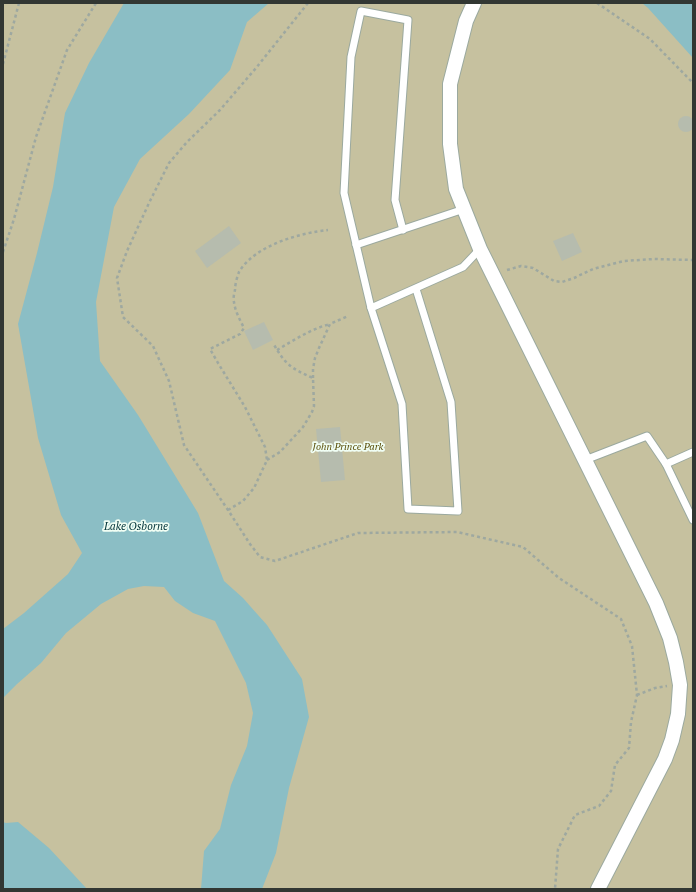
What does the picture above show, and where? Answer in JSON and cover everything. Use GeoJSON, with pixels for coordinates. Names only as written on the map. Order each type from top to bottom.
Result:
{"type":"FeatureCollection","features":[{"type":"Feature","properties":{"kind":"street"},"geometry":{"type":"LineString","coordinates":[[474,3],[466,21],[450,84],[450,144],[456,189],[480,249],[656,603],[670,638],[680,685],[678,714],[672,740],[667,753],[598,889]]}},
{"type":"Feature","properties":{"kind":"lane"},"geometry":{"type":"LineString","coordinates":[[403,230],[395,200],[408,20],[361,11],[351,57],[344,193],[371,308],[402,404],[408,508],[458,511],[451,402],[416,289]]}},
{"type":"Feature","properties":{"kind":"lane"},"geometry":{"type":"LineString","coordinates":[[356,245],[464,209]]}},
{"type":"Feature","properties":{"kind":"lane"},"geometry":{"type":"LineString","coordinates":[[371,308],[463,267],[480,249]]}},
{"type":"Feature","properties":{"kind":"lane"},"geometry":{"type":"LineString","coordinates":[[585,460],[647,436],[666,464],[693,520]]}},
{"type":"Feature","properties":{"kind":"lane"},"geometry":{"type":"LineString","coordinates":[[666,464],[693,452]]}},
{"type":"Feature","properties":{"kind":"path"},"geometry":{"type":"LineString","coordinates":[[3,64],[19,3]]}},
{"type":"Feature","properties":{"kind":"path"},"geometry":{"type":"LineString","coordinates":[[3,252],[14,219],[36,137],[67,50],[96,3]]}},
{"type":"Feature","properties":{"kind":"path"},"geometry":{"type":"LineString","coordinates":[[308,3],[220,110],[169,162],[127,251],[117,278],[123,317],[153,346],[169,381],[184,445],[260,557],[275,561],[358,532],[457,532],[523,546],[559,578],[621,619],[632,646],[636,695],[631,722],[629,748],[615,765],[611,791],[599,806],[575,815],[558,849],[555,889]]}},
{"type":"Feature","properties":{"kind":"path"},"geometry":{"type":"LineString","coordinates":[[597,3],[650,39],[693,83]]}},
{"type":"Feature","properties":{"kind":"path"},"geometry":{"type":"LineString","coordinates":[[267,460],[265,447],[246,407],[210,349],[240,334],[244,328],[233,302],[235,286],[239,273],[245,264],[255,255],[283,240],[314,231],[328,230]]}},
{"type":"Feature","properties":{"kind":"path"},"geometry":{"type":"LineString","coordinates":[[493,275],[521,266],[533,268],[554,281],[562,282],[593,269],[624,261],[654,259],[693,260]]}},
{"type":"Feature","properties":{"kind":"path"},"geometry":{"type":"LineString","coordinates":[[277,350],[309,331],[348,316]]}},
{"type":"Feature","properties":{"kind":"path"},"geometry":{"type":"LineString","coordinates":[[228,510],[243,501],[254,488],[267,460],[280,452],[303,427],[312,412],[314,406],[313,369],[315,358],[330,324]]}},
{"type":"Feature","properties":{"kind":"path"},"geometry":{"type":"LineString","coordinates":[[273,343],[283,360],[291,368],[313,378]]}},
{"type":"Feature","properties":{"kind":"green space","name":"John Prince Park"},"geometry":{"type":"Polygon","coordinates":[[[3,3],[693,3],[693,889],[3,889],[3,3]]]}},
{"type":"Feature","properties":{"kind":"water","name":"Lake Osborne"},"geometry":{"type":"Polygon","coordinates":[[[124,3],[269,3],[247,22],[230,70],[189,114],[140,159],[114,207],[96,302],[100,361],[138,415],[198,513],[224,581],[243,598],[267,625],[302,679],[309,717],[289,788],[276,853],[262,889],[201,889],[204,851],[220,829],[231,785],[247,746],[253,713],[246,683],[215,621],[193,613],[175,601],[164,587],[144,586],[128,589],[101,604],[66,633],[41,663],[3,698],[3,629],[24,613],[68,574],[82,553],[61,515],[38,438],[18,324],[53,187],[65,113],[89,63],[124,3]]]}},
{"type":"Feature","properties":{"kind":"water"},"geometry":{"type":"Polygon","coordinates":[[[642,3],[693,3],[693,58],[648,8],[642,3]]]}},
{"type":"Feature","properties":{"kind":"water"},"geometry":{"type":"Polygon","coordinates":[[[3,822],[18,822],[49,848],[87,889],[3,889],[3,822]]]}},
{"type":"Feature","properties":{"kind":"building"},"geometry":{"type":"Polygon","coordinates":[[[686,116],[693,121],[694,124],[689,131],[686,132],[679,127],[678,124],[683,117],[686,116]]]}},
{"type":"Feature","properties":{"kind":"building"},"geometry":{"type":"Polygon","coordinates":[[[229,226],[241,243],[207,268],[195,251],[229,226]]]}},
{"type":"Feature","properties":{"kind":"building"},"geometry":{"type":"Polygon","coordinates":[[[573,233],[582,252],[562,261],[553,241],[573,233]]]}},
{"type":"Feature","properties":{"kind":"building"},"geometry":{"type":"Polygon","coordinates":[[[264,322],[273,340],[253,350],[244,331],[264,322]]]}},
{"type":"Feature","properties":{"kind":"building"},"geometry":{"type":"Polygon","coordinates":[[[340,427],[345,480],[321,482],[316,429],[340,427]]]}}]}
